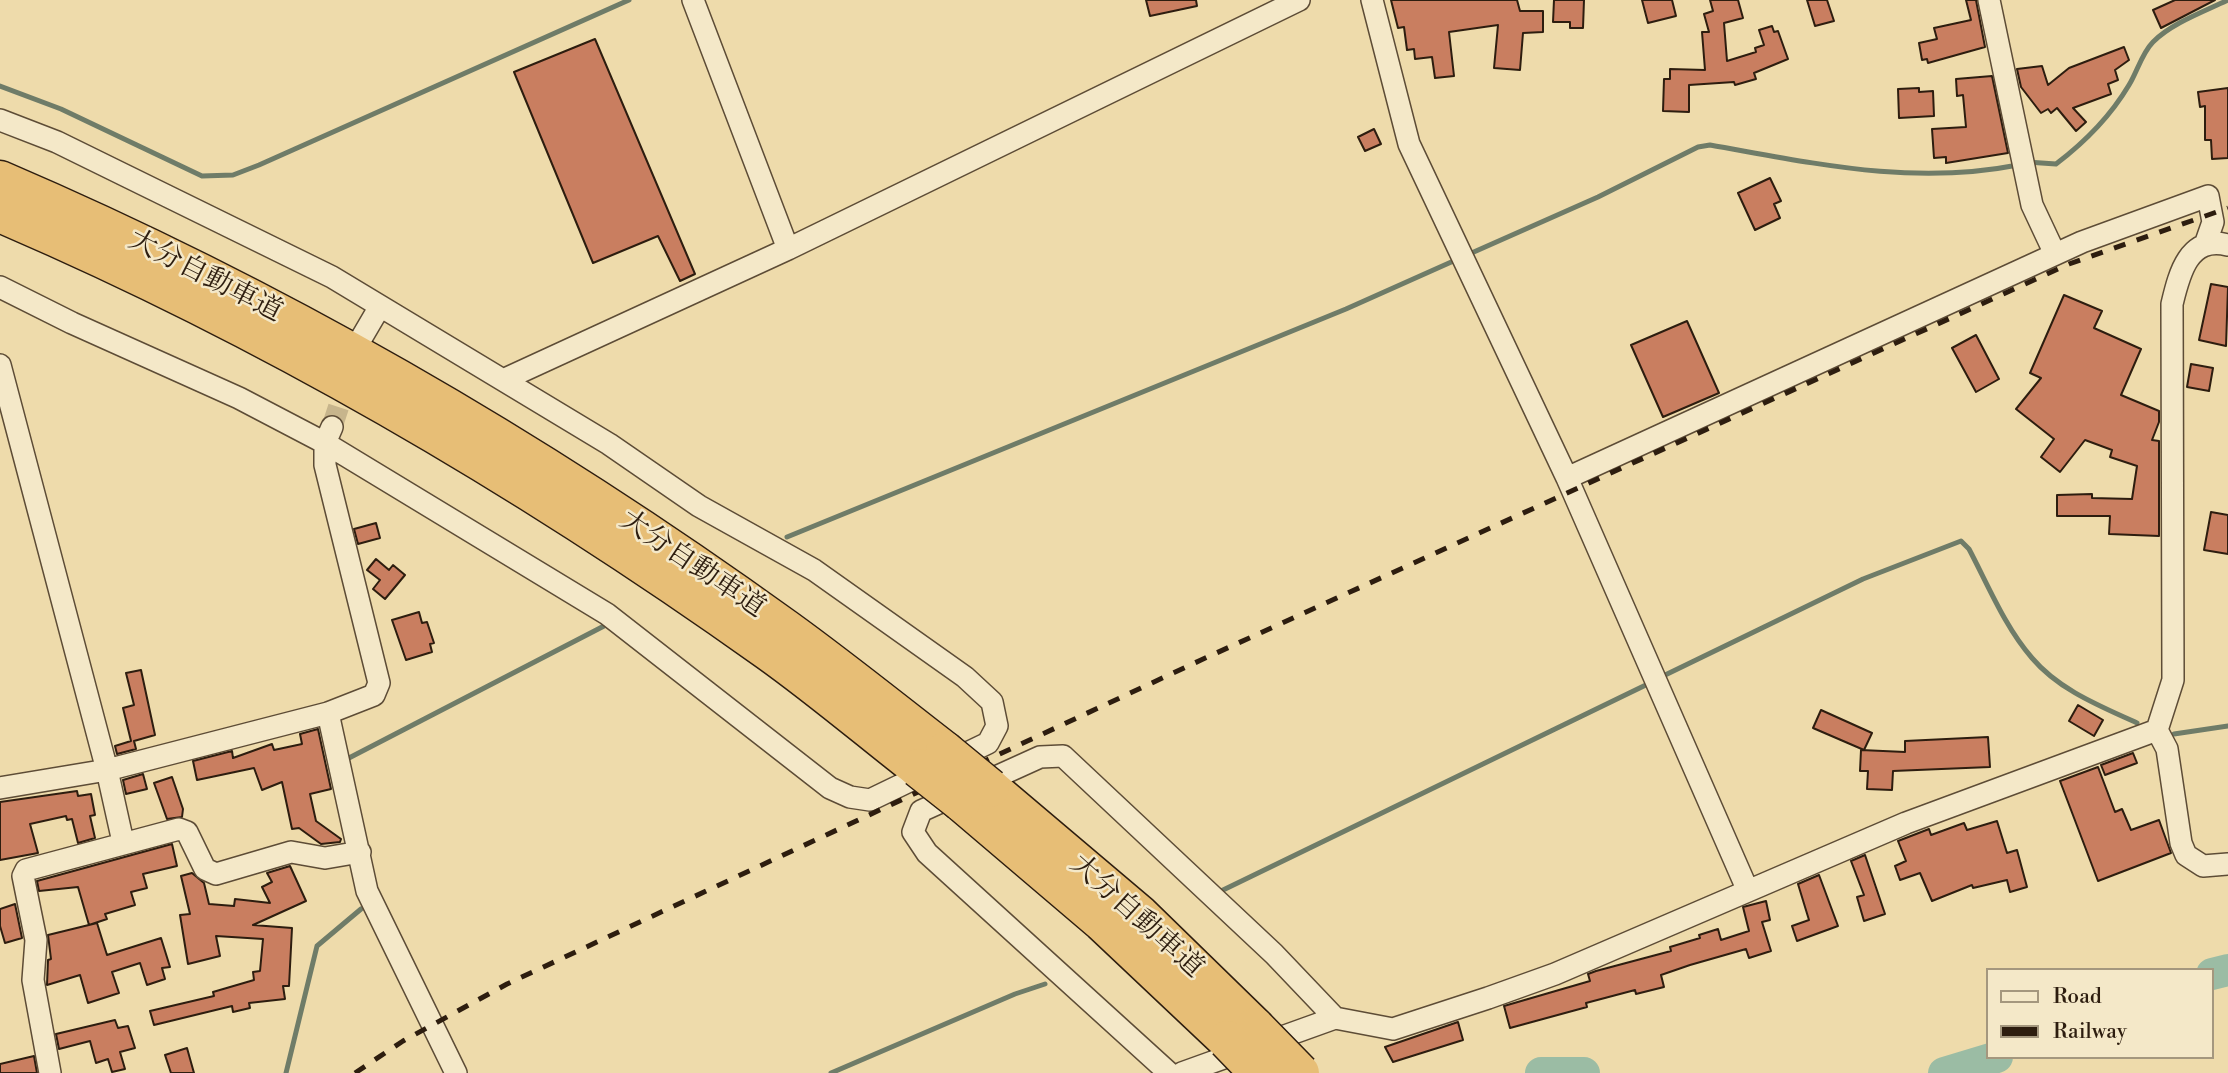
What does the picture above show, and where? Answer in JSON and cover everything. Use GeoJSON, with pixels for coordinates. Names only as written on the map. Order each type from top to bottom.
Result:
{"type":"FeatureCollection","features":[{"type":"Feature","properties":{"kind":"highway","name":"大分自動車道"},"geometry":{"type":"LineString","coordinates":[[0,180],[131,239],[246,296],[425,394],[519,450],[777,622],[975,795],[1102,922],[1241,1034],[1300,1073]]}},
{"type":"Feature","properties":{"kind":"highway","name":"大分自動車道"},"geometry":{"type":"LineString","coordinates":[[0,213],[244,329],[340,380],[501,474],[931,759]]}},
{"type":"Feature","properties":{"kind":"highway","name":"大分自動車道"},"geometry":{"type":"LineString","coordinates":[[1241,1034],[1259,1073]]}},
{"type":"Feature","properties":{"kind":"street"},"geometry":{"type":"LineString","coordinates":[[693,0],[788,249]]}},
{"type":"Feature","properties":{"kind":"street"},"geometry":{"type":"LineString","coordinates":[[503,380],[788,249],[1299,0]]}},
{"type":"Feature","properties":{"kind":"street"},"geometry":{"type":"LineString","coordinates":[[1373,0],[1409,144],[1567,478],[1748,891]]}},
{"type":"Feature","properties":{"kind":"street"},"geometry":{"type":"LineString","coordinates":[[1989,0],[2032,205],[2055,254]]}},
{"type":"Feature","properties":{"kind":"street"},"geometry":{"type":"LineString","coordinates":[[0,120],[57,142],[332,277],[379,308],[609,444],[699,506],[814,570],[965,677],[992,702],[997,726],[988,743],[870,800],[850,797],[830,788],[607,614],[329,435],[72,323],[0,287]]}},
{"type":"Feature","properties":{"kind":"street"},"geometry":{"type":"LineString","coordinates":[[1567,478],[2055,254],[2208,196],[2213,222],[2205,245],[2185,261],[2172,304],[2173,680],[2157,730],[2167,749],[2181,843],[2186,855],[2203,866],[2228,864]]}},
{"type":"Feature","properties":{"kind":"street"},"geometry":{"type":"LineString","coordinates":[[2205,245],[2228,245]]}},
{"type":"Feature","properties":{"kind":"street"},"geometry":{"type":"LineString","coordinates":[[362,337],[379,308]]}},
{"type":"Feature","properties":{"kind":"street"},"geometry":{"type":"LineString","coordinates":[[0,365],[107,770],[123,842]]}},
{"type":"Feature","properties":{"kind":"street"},"geometry":{"type":"LineString","coordinates":[[0,788],[107,770],[328,713],[370,699],[379,683],[325,465],[329,435]]}},
{"type":"Feature","properties":{"kind":"street"},"geometry":{"type":"LineString","coordinates":[[328,713],[367,891],[456,1073]]}},
{"type":"Feature","properties":{"kind":"street"},"geometry":{"type":"LineString","coordinates":[[1182,1073],[1335,1018],[1393,1029],[1555,974],[1906,823],[2157,730]]}},
{"type":"Feature","properties":{"kind":"street"},"geometry":{"type":"LineString","coordinates":[[1169,1073],[927,853],[913,832],[921,811],[1040,757],[1063,756],[1274,954],[1335,1018]]}},
{"type":"Feature","properties":{"kind":"street"},"geometry":{"type":"LineString","coordinates":[[50,1073],[33,980],[36,940],[23,876],[31,866],[179,829],[187,832],[205,869],[216,874],[291,852],[325,858],[360,852]]}},
{"type":"Feature","properties":{"kind":"building"},"geometry":{"type":"Polygon","coordinates":[[[1146,0],[1196,0],[1197,6],[1150,16],[1146,0]]]}},
{"type":"Feature","properties":{"kind":"building"},"geometry":{"type":"Polygon","coordinates":[[[1391,0],[1517,0],[1520,11],[1543,11],[1543,32],[1523,33],[1520,70],[1494,68],[1498,25],[1449,32],[1454,76],[1435,78],[1432,57],[1415,59],[1414,49],[1407,50],[1404,27],[1398,28],[1391,0]]]}},
{"type":"Feature","properties":{"kind":"building"},"geometry":{"type":"Polygon","coordinates":[[[1554,0],[1584,0],[1583,28],[1570,28],[1570,22],[1553,22],[1554,0]]]}},
{"type":"Feature","properties":{"kind":"building"},"geometry":{"type":"Polygon","coordinates":[[[1642,0],[1672,0],[1676,16],[1648,23],[1642,0]]]}},
{"type":"Feature","properties":{"kind":"building"},"geometry":{"type":"Polygon","coordinates":[[[1710,0],[1738,0],[1743,18],[1724,23],[1727,61],[1756,52],[1755,48],[1764,45],[1759,30],[1772,26],[1774,32],[1778,31],[1788,59],[1754,73],[1756,79],[1735,85],[1734,82],[1689,85],[1689,112],[1663,111],[1664,79],[1670,79],[1670,69],[1705,70],[1702,32],[1709,32],[1704,14],[1713,11],[1710,0]]]}},
{"type":"Feature","properties":{"kind":"building"},"geometry":{"type":"Polygon","coordinates":[[[1807,0],[1827,0],[1834,21],[1815,26],[1807,0]]]}},
{"type":"Feature","properties":{"kind":"building"},"geometry":{"type":"Polygon","coordinates":[[[1966,0],[1976,0],[1985,47],[1928,63],[1927,59],[1922,60],[1919,43],[1937,39],[1934,28],[1971,20],[1966,0]]]}},
{"type":"Feature","properties":{"kind":"building"},"geometry":{"type":"Polygon","coordinates":[[[2175,0],[2215,0],[2161,28],[2153,10],[2175,0]]]}},
{"type":"Feature","properties":{"kind":"building"},"geometry":{"type":"Polygon","coordinates":[[[595,39],[695,274],[680,281],[658,236],[593,263],[514,72],[595,39]]]}},
{"type":"Feature","properties":{"kind":"building"},"geometry":{"type":"Polygon","coordinates":[[[2124,47],[2129,60],[2115,70],[2118,80],[2108,84],[2111,94],[2073,108],[2086,122],[2076,131],[2057,108],[2051,113],[2048,109],[2041,113],[2021,87],[2017,69],[2042,66],[2048,85],[2069,68],[2124,47]]]}},
{"type":"Feature","properties":{"kind":"building"},"geometry":{"type":"Polygon","coordinates":[[[1992,76],[2008,153],[1946,163],[1946,157],[1934,158],[1932,129],[1966,127],[1963,95],[1957,96],[1956,79],[1992,76]]]}},
{"type":"Feature","properties":{"kind":"building"},"geometry":{"type":"Polygon","coordinates":[[[1919,88],[1919,92],[1933,91],[1934,116],[1899,118],[1898,89],[1919,88]]]}},
{"type":"Feature","properties":{"kind":"building"},"geometry":{"type":"Polygon","coordinates":[[[2228,88],[2228,158],[2212,159],[2211,140],[2205,140],[2205,106],[2200,107],[2198,92],[2228,88]]]}},
{"type":"Feature","properties":{"kind":"building"},"geometry":{"type":"Polygon","coordinates":[[[1374,129],[1381,144],[1365,151],[1358,137],[1374,129]]]}},
{"type":"Feature","properties":{"kind":"building"},"geometry":{"type":"Polygon","coordinates":[[[1770,178],[1781,201],[1774,204],[1780,218],[1755,230],[1738,193],[1770,178]]]}},
{"type":"Feature","properties":{"kind":"building"},"geometry":{"type":"Polygon","coordinates":[[[2211,284],[2228,287],[2226,346],[2199,340],[2211,284]]]}},
{"type":"Feature","properties":{"kind":"building"},"geometry":{"type":"Polygon","coordinates":[[[2064,295],[2102,311],[2094,328],[2141,349],[2121,395],[2159,411],[2159,422],[2152,440],[2159,441],[2159,536],[2109,534],[2110,516],[2057,516],[2057,495],[2092,494],[2092,498],[2132,499],[2137,466],[2110,457],[2112,450],[2085,440],[2060,472],[2041,457],[2054,439],[2016,409],[2041,378],[2030,373],[2064,295]]]}},
{"type":"Feature","properties":{"kind":"building"},"geometry":{"type":"Polygon","coordinates":[[[1687,321],[1719,393],[1663,417],[1631,345],[1687,321]]]}},
{"type":"Feature","properties":{"kind":"building"},"geometry":{"type":"Polygon","coordinates":[[[1976,335],[1999,379],[1976,392],[1952,348],[1976,335]]]}},
{"type":"Feature","properties":{"kind":"building"},"geometry":{"type":"Polygon","coordinates":[[[2191,364],[2213,368],[2209,391],[2187,387],[2191,364]]]}},
{"type":"Feature","properties":{"kind":"building"},"geometry":{"type":"Polygon","coordinates":[[[2211,512],[2228,515],[2228,554],[2204,550],[2211,512]]]}},
{"type":"Feature","properties":{"kind":"building"},"geometry":{"type":"Polygon","coordinates":[[[376,523],[380,538],[358,544],[354,529],[376,523]]]}},
{"type":"Feature","properties":{"kind":"building"},"geometry":{"type":"Polygon","coordinates":[[[376,559],[389,570],[393,565],[405,575],[385,599],[373,589],[380,580],[367,570],[376,559]]]}},
{"type":"Feature","properties":{"kind":"building"},"geometry":{"type":"Polygon","coordinates":[[[419,612],[422,623],[427,622],[434,643],[430,644],[432,652],[406,660],[392,620],[419,612]]]}},
{"type":"Feature","properties":{"kind":"building"},"geometry":{"type":"Polygon","coordinates":[[[141,670],[155,735],[134,741],[136,749],[117,754],[115,746],[131,741],[123,708],[134,705],[126,673],[141,670]]]}},
{"type":"Feature","properties":{"kind":"building"},"geometry":{"type":"Polygon","coordinates":[[[2078,705],[2103,720],[2094,736],[2069,721],[2078,705]]]}},
{"type":"Feature","properties":{"kind":"building"},"geometry":{"type":"Polygon","coordinates":[[[1821,710],[1872,733],[1864,750],[1813,728],[1821,710]]]}},
{"type":"Feature","properties":{"kind":"building"},"geometry":{"type":"Polygon","coordinates":[[[318,729],[331,789],[310,794],[316,821],[341,839],[340,842],[321,844],[299,828],[292,829],[282,782],[262,790],[254,768],[197,780],[193,761],[232,751],[233,758],[272,744],[274,750],[302,744],[300,734],[318,729]]]}},
{"type":"Feature","properties":{"kind":"building"},"geometry":{"type":"Polygon","coordinates":[[[1988,737],[1990,767],[1893,771],[1892,790],[1867,789],[1868,771],[1860,771],[1861,750],[1905,752],[1905,741],[1988,737]]]}},
{"type":"Feature","properties":{"kind":"building"},"geometry":{"type":"Polygon","coordinates":[[[2133,753],[2137,763],[2105,775],[2101,765],[2133,753]]]}},
{"type":"Feature","properties":{"kind":"building"},"geometry":{"type":"Polygon","coordinates":[[[2098,767],[2115,812],[2122,809],[2131,830],[2159,820],[2171,853],[2098,881],[2060,781],[2098,767]]]}},
{"type":"Feature","properties":{"kind":"building"},"geometry":{"type":"Polygon","coordinates":[[[143,774],[147,789],[126,794],[123,780],[143,774]]]}},
{"type":"Feature","properties":{"kind":"building"},"geometry":{"type":"Polygon","coordinates":[[[172,777],[183,809],[182,817],[167,819],[154,783],[172,777]]]}},
{"type":"Feature","properties":{"kind":"building"},"geometry":{"type":"Polygon","coordinates":[[[77,791],[78,796],[91,794],[95,815],[90,816],[95,838],[78,843],[72,819],[67,820],[66,816],[30,824],[38,853],[0,860],[0,802],[77,791]]]}},
{"type":"Feature","properties":{"kind":"building"},"geometry":{"type":"Polygon","coordinates":[[[1997,821],[2007,853],[2017,850],[2027,887],[2010,892],[2007,880],[1973,888],[1972,885],[1932,901],[1920,873],[1900,880],[1895,866],[1906,861],[1898,841],[1929,829],[1931,835],[1964,823],[1967,830],[1997,821]]]}},
{"type":"Feature","properties":{"kind":"building"},"geometry":{"type":"Polygon","coordinates":[[[172,844],[177,866],[143,874],[147,888],[131,892],[135,905],[105,914],[107,919],[89,925],[78,887],[39,891],[37,881],[172,844]]]}},
{"type":"Feature","properties":{"kind":"building"},"geometry":{"type":"Polygon","coordinates":[[[1865,855],[1885,914],[1864,921],[1857,897],[1864,895],[1851,861],[1865,855]]]}},
{"type":"Feature","properties":{"kind":"building"},"geometry":{"type":"Polygon","coordinates":[[[290,866],[306,901],[253,925],[292,928],[289,986],[283,986],[285,999],[249,1003],[250,1008],[233,1012],[232,1006],[154,1025],[150,1011],[214,996],[213,992],[254,980],[253,972],[260,971],[263,939],[216,936],[220,956],[188,964],[180,915],[190,914],[181,876],[192,873],[204,883],[209,904],[234,906],[235,899],[270,903],[262,887],[272,882],[267,873],[290,866]]]}},
{"type":"Feature","properties":{"kind":"building"},"geometry":{"type":"Polygon","coordinates":[[[1819,875],[1838,926],[1797,941],[1792,926],[1809,920],[1798,884],[1819,875]]]}},
{"type":"Feature","properties":{"kind":"building"},"geometry":{"type":"Polygon","coordinates":[[[1766,901],[1770,920],[1762,922],[1771,951],[1749,958],[1746,949],[1690,965],[1661,975],[1664,987],[1636,994],[1635,990],[1586,1003],[1587,1007],[1510,1028],[1504,1006],[1590,981],[1588,974],[1671,951],[1670,947],[1700,938],[1699,935],[1718,929],[1721,940],[1749,931],[1743,907],[1766,901]]]}},
{"type":"Feature","properties":{"kind":"building"},"geometry":{"type":"Polygon","coordinates":[[[15,904],[22,938],[5,943],[0,926],[0,909],[15,904]]]}},
{"type":"Feature","properties":{"kind":"building"},"geometry":{"type":"Polygon","coordinates":[[[97,923],[107,955],[161,938],[170,967],[162,968],[165,979],[147,985],[140,963],[112,972],[119,993],[88,1003],[80,975],[47,985],[48,960],[51,959],[48,935],[97,923]]]}},
{"type":"Feature","properties":{"kind":"building"},"geometry":{"type":"Polygon","coordinates":[[[115,1020],[118,1028],[128,1026],[135,1048],[120,1052],[125,1069],[112,1072],[108,1059],[96,1063],[90,1041],[59,1049],[56,1034],[115,1020]]]}},
{"type":"Feature","properties":{"kind":"building"},"geometry":{"type":"Polygon","coordinates":[[[1458,1022],[1463,1040],[1393,1062],[1385,1047],[1458,1022]]]}},
{"type":"Feature","properties":{"kind":"building"},"geometry":{"type":"Polygon","coordinates":[[[187,1048],[194,1073],[171,1073],[165,1055],[187,1048]]]}},
{"type":"Feature","properties":{"kind":"building"},"geometry":{"type":"Polygon","coordinates":[[[34,1056],[37,1073],[0,1073],[0,1064],[34,1056]]]}},
{"type":"Feature","properties":{"kind":"waterway"},"geometry":{"type":"LineString","coordinates":[[0,86],[61,109],[202,176],[233,175],[629,0]]}},
{"type":"Feature","properties":{"kind":"waterway"},"geometry":{"type":"LineString","coordinates":[[2027,162],[2056,164],[2067,156],[2114,108],[2153,42],[2178,24],[2228,0]]}},
{"type":"Feature","properties":{"kind":"waterway"},"geometry":{"type":"LineString","coordinates":[[1467,255],[1598,197],[1698,147],[1710,145],[1825,165],[1901,173],[1979,171],[2018,165]]}},
{"type":"Feature","properties":{"kind":"waterway"},"geometry":{"type":"LineString","coordinates":[[787,537],[1346,309],[1458,259]]}},
{"type":"Feature","properties":{"kind":"waterway"},"geometry":{"type":"LineString","coordinates":[[1661,677],[1863,579],[1961,541],[1969,549],[2013,633],[2032,658],[2067,688],[2137,723]]}},
{"type":"Feature","properties":{"kind":"waterway"},"geometry":{"type":"LineString","coordinates":[[347,764],[347,759],[604,626]]}},
{"type":"Feature","properties":{"kind":"waterway"},"geometry":{"type":"LineString","coordinates":[[1221,891],[1652,682]]}},
{"type":"Feature","properties":{"kind":"waterway"},"geometry":{"type":"LineString","coordinates":[[2174,734],[2228,726]]}},
{"type":"Feature","properties":{"kind":"waterway"},"geometry":{"type":"LineString","coordinates":[[286,1073],[317,946],[361,909]]}},
{"type":"Feature","properties":{"kind":"waterway"},"geometry":{"type":"LineString","coordinates":[[2214,974],[2228,970]]}},
{"type":"Feature","properties":{"kind":"waterway"},"geometry":{"type":"LineString","coordinates":[[831,1073],[1015,994],[1045,984]]}},
{"type":"Feature","properties":{"kind":"waterway"},"geometry":{"type":"LineString","coordinates":[[1944,1073],[1990,1059]]}},
{"type":"Feature","properties":{"kind":"waterway"},"geometry":{"type":"LineString","coordinates":[[1541,1073],[1584,1073]]}},
{"type":"Feature","properties":{"kind":"tunnel"},"geometry":{"type":"LineString","coordinates":[[332,427],[349,375]]}},
{"type":"Feature","properties":{"kind":"railway"},"geometry":{"type":"LineString","coordinates":[[355,1073],[403,1041],[507,984],[1201,660],[2069,264],[2228,208]]}}]}
